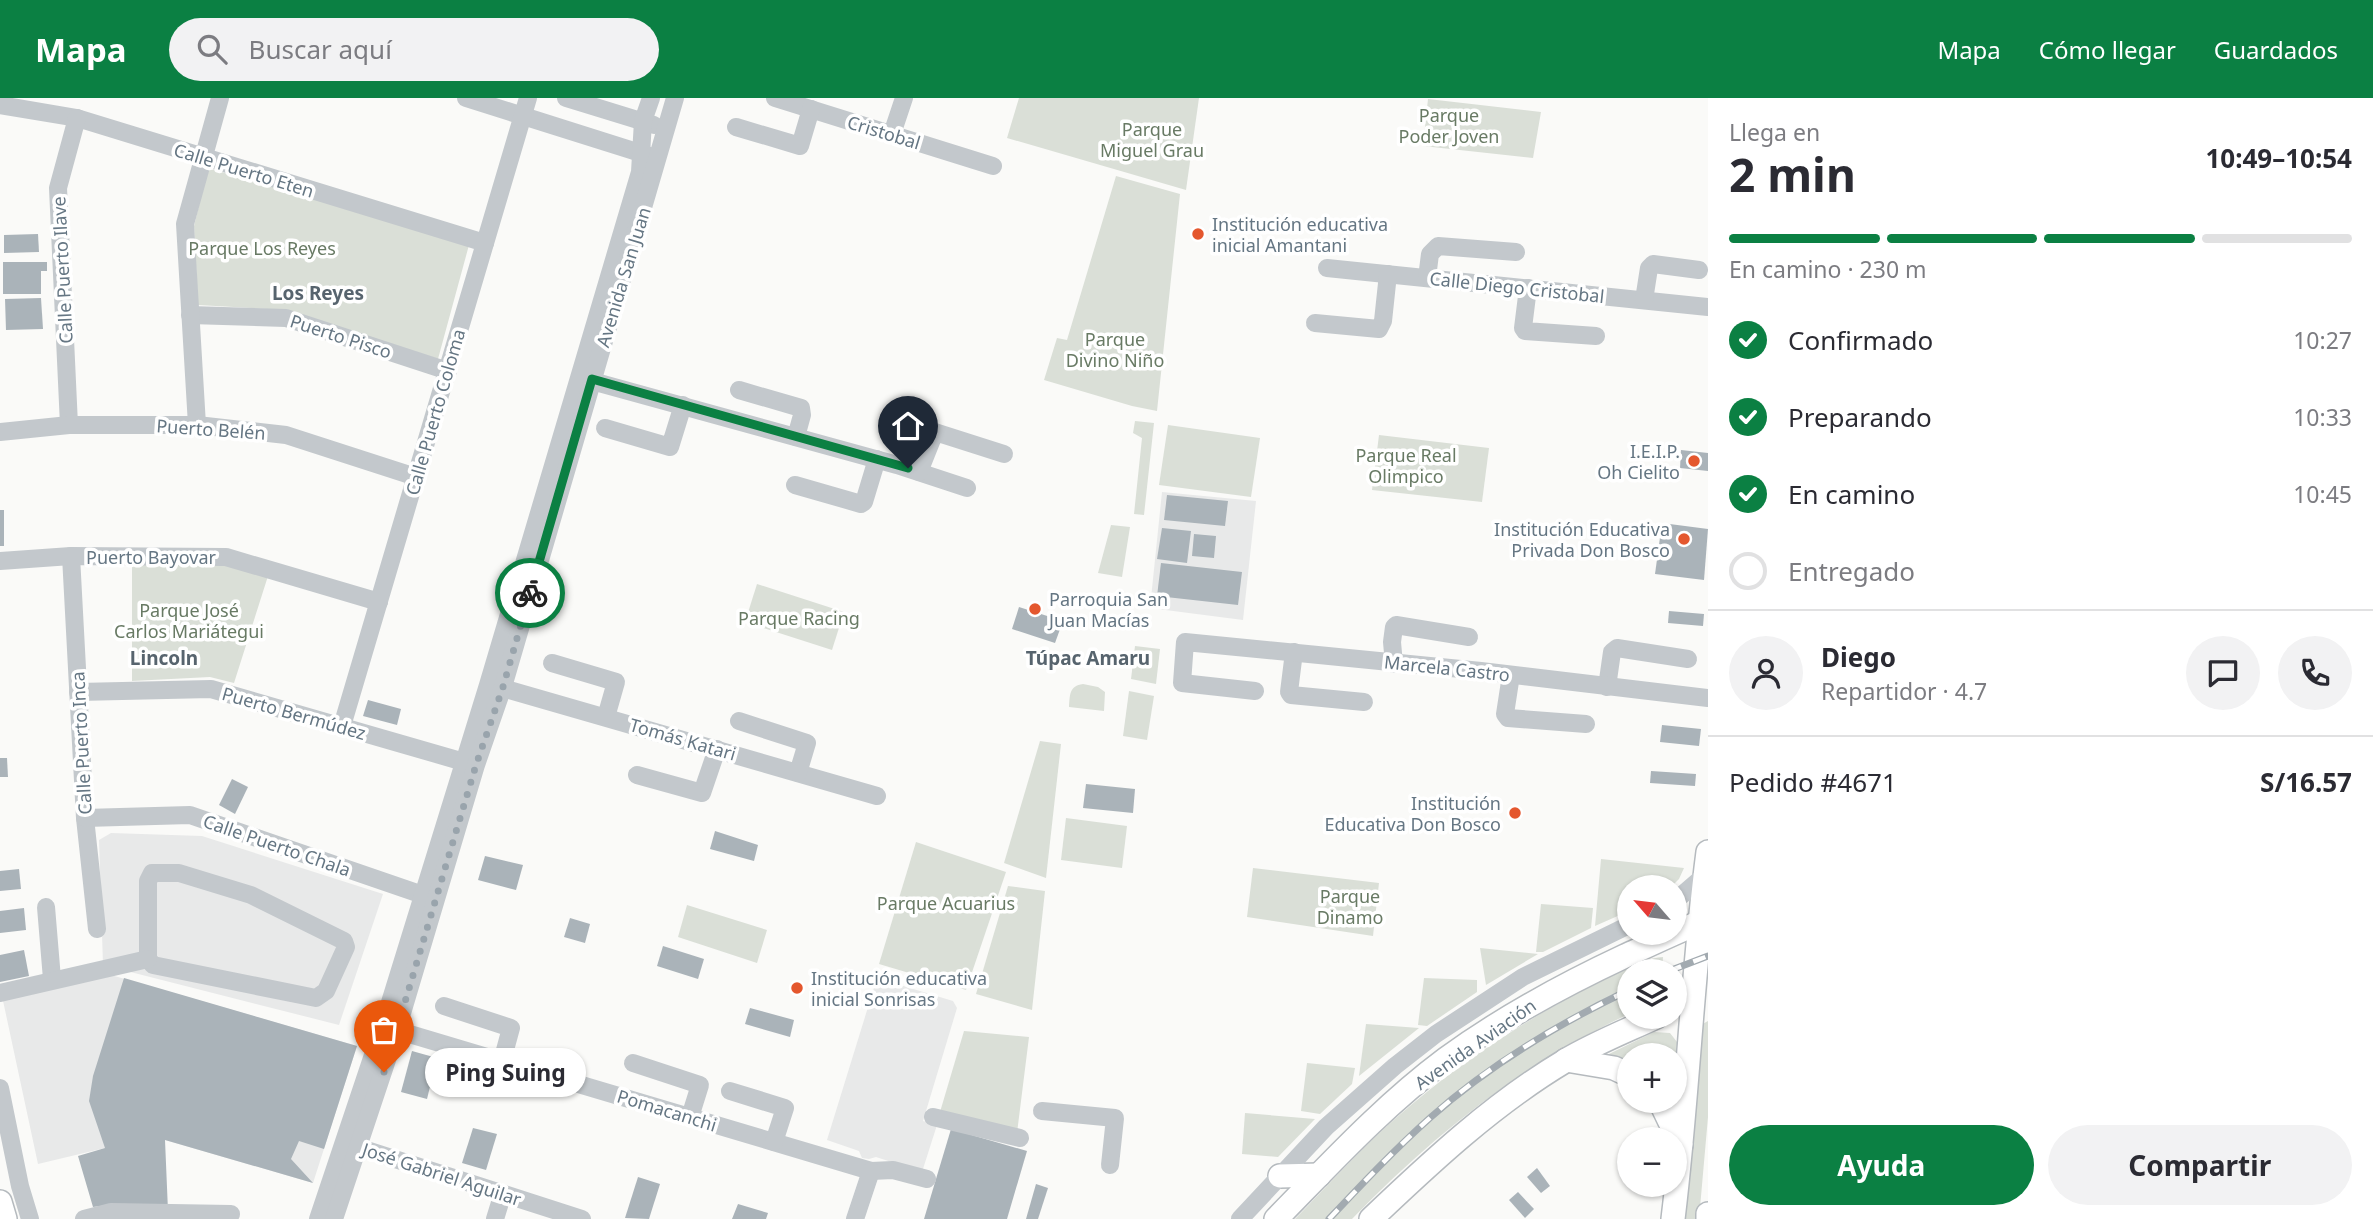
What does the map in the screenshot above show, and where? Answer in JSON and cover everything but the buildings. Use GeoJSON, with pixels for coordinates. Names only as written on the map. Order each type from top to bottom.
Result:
{"type":"FeatureCollection","features":[{"type":"Feature","properties":{"kind":"main road"},"geometry":{"type":"LineString","coordinates":[[1683,1127],[1692,1003],[1703,921],[1704,876],[1708,852]]}},
{"type":"Feature","properties":{"kind":"main road","name":"Avenida Aviación"},"geometry":{"type":"LineString","coordinates":[[1276,1219],[1402,1096],[1446,1059],[1508,1017],[1570,982],[1703,921]]}},
{"type":"Feature","properties":{"kind":"main road"},"geometry":{"type":"LineString","coordinates":[[1371,1219],[1494,1109],[1566,1060],[1631,1029]]}},
{"type":"Feature","properties":{"kind":"main road"},"geometry":{"type":"LineString","coordinates":[[1566,1060],[1617,1069]]}},
{"type":"Feature","properties":{"kind":"main road"},"geometry":{"type":"LineString","coordinates":[[1280,1176],[1319,1175]]}},
{"type":"Feature","properties":{"kind":"main road"},"geometry":{"type":"LineString","coordinates":[[1673,1219],[1676,1197]]}},
{"type":"Feature","properties":{"kind":"main road"},"geometry":{"type":"LineString","coordinates":[[0,1202],[5,1219]]}},
{"type":"Feature","properties":{"kind":"street"},"geometry":{"type":"LineString","coordinates":[[197,425],[186,224],[220,98]]}},
{"type":"Feature","properties":{"kind":"street"},"geometry":{"type":"LineString","coordinates":[[466,98],[525,107],[650,156]]}},
{"type":"Feature","properties":{"kind":"street"},"geometry":{"type":"LineString","coordinates":[[566,98],[667,129]]}},
{"type":"Feature","properties":{"kind":"street","name":"Avenida San Juan"},"geometry":{"type":"LineString","coordinates":[[650,156],[643,121],[651,98]]}},
{"type":"Feature","properties":{"kind":"street","name":"Avenida San Juan"},"geometry":{"type":"LineString","coordinates":[[334,1219],[351,1145],[476,765],[640,172],[667,129],[676,98]]}},
{"type":"Feature","properties":{"kind":"street","name":"Cristobal"},"geometry":{"type":"LineString","coordinates":[[775,98],[993,166]]}},
{"type":"Feature","properties":{"kind":"street"},"geometry":{"type":"LineString","coordinates":[[892,134],[904,98]]}},
{"type":"Feature","properties":{"kind":"street","name":"Calle Puerto Eten"},"geometry":{"type":"LineString","coordinates":[[0,105],[77,118],[485,243]]}},
{"type":"Feature","properties":{"kind":"street","name":"Calle Puerto Coloma"},"geometry":{"type":"LineString","coordinates":[[342,726],[525,107]]}},
{"type":"Feature","properties":{"kind":"street"},"geometry":{"type":"LineString","coordinates":[[736,127],[800,146],[811,109]]}},
{"type":"Feature","properties":{"kind":"street","name":"Calle Puerto Ilave"},"geometry":{"type":"LineString","coordinates":[[69,425],[58,188],[77,118]]}},
{"type":"Feature","properties":{"kind":"street"},"geometry":{"type":"LineString","coordinates":[[1427,278],[1430,254],[1437,246],[1516,252]]}},
{"type":"Feature","properties":{"kind":"street"},"geometry":{"type":"LineString","coordinates":[[1644,300],[1649,268],[1653,264],[1699,270]]}},
{"type":"Feature","properties":{"kind":"street","name":"Calle Diego Cristobal"},"geometry":{"type":"LineString","coordinates":[[1326,268],[1708,307]]}},
{"type":"Feature","properties":{"kind":"street"},"geometry":{"type":"LineString","coordinates":[[1315,323],[1379,329],[1383,321],[1388,274]]}},
{"type":"Feature","properties":{"kind":"street"},"geometry":{"type":"LineString","coordinates":[[1528,288],[1523,328],[1525,331],[1596,337]]}},
{"type":"Feature","properties":{"kind":"street","name":"Puerto Pisco"},"geometry":{"type":"LineString","coordinates":[[190,315],[286,318],[447,371]]}},
{"type":"Feature","properties":{"kind":"street"},"geometry":{"type":"LineString","coordinates":[[585,378],[877,459],[967,488]]}},
{"type":"Feature","properties":{"kind":"street"},"geometry":{"type":"LineString","coordinates":[[739,390],[801,408],[802,415],[796,437]]}},
{"type":"Feature","properties":{"kind":"street"},"geometry":{"type":"LineString","coordinates":[[605,428],[670,447],[683,405]]}},
{"type":"Feature","properties":{"kind":"street","name":"Puerto Belén"},"geometry":{"type":"LineString","coordinates":[[0,432],[69,425],[197,425],[286,435],[416,477]]}},
{"type":"Feature","properties":{"kind":"street"},"geometry":{"type":"LineString","coordinates":[[919,472],[935,432],[1004,454]]}},
{"type":"Feature","properties":{"kind":"street"},"geometry":{"type":"LineString","coordinates":[[795,485],[861,505],[877,459]]}},
{"type":"Feature","properties":{"kind":"street","name":"Puerto Bayovar"},"geometry":{"type":"LineString","coordinates":[[0,561],[71,556],[226,557],[379,603]]}},
{"type":"Feature","properties":{"kind":"street","name":"Calle Puerto Inca"},"geometry":{"type":"LineString","coordinates":[[71,556],[85,818],[97,929]]}},
{"type":"Feature","properties":{"kind":"street"},"geometry":{"type":"LineString","coordinates":[[1394,664],[1392,642],[1396,625],[1469,637]]}},
{"type":"Feature","properties":{"kind":"street","name":"Marcela Castro"},"geometry":{"type":"LineString","coordinates":[[1255,691],[1182,683],[1185,642],[1708,698]]}},
{"type":"Feature","properties":{"kind":"street"},"geometry":{"type":"LineString","coordinates":[[1607,687],[1612,652],[1617,648],[1688,659]]}},
{"type":"Feature","properties":{"kind":"street"},"geometry":{"type":"LineString","coordinates":[[1294,652],[1289,692],[1291,695],[1364,702]]}},
{"type":"Feature","properties":{"kind":"street"},"geometry":{"type":"LineString","coordinates":[[552,663],[616,682],[606,717]]}},
{"type":"Feature","properties":{"kind":"street"},"geometry":{"type":"LineString","coordinates":[[1511,675],[1505,714],[1508,718],[1586,724]]}},
{"type":"Feature","properties":{"kind":"street","name":"Avenida San Juan"},"geometry":{"type":"LineString","coordinates":[[390,1028],[423,895],[464,762],[496,686]]}},
{"type":"Feature","properties":{"kind":"street","name":"Tomás Katari"},"geometry":{"type":"LineString","coordinates":[[496,686],[877,796]]}},
{"type":"Feature","properties":{"kind":"street","name":"Puerto Bermúdez"},"geometry":{"type":"LineString","coordinates":[[78,692],[211,689],[464,762]]}},
{"type":"Feature","properties":{"kind":"street"},"geometry":{"type":"LineString","coordinates":[[739,722],[807,743],[798,773]]}},
{"type":"Feature","properties":{"kind":"street"},"geometry":{"type":"LineString","coordinates":[[637,775],[702,793],[717,749]]}},
{"type":"Feature","properties":{"kind":"street","name":"Calle Puerto Chala"},"geometry":{"type":"LineString","coordinates":[[85,818],[190,815],[423,895]]}},
{"type":"Feature","properties":{"kind":"street"},"geometry":{"type":"LineString","coordinates":[[0,992],[148,960],[158,967],[317,998],[326,991],[346,943],[251,895],[179,873],[152,873],[148,881],[148,960]]}},
{"type":"Feature","properties":{"kind":"street"},"geometry":{"type":"LineString","coordinates":[[1687,891],[1704,876]]}},
{"type":"Feature","properties":{"kind":"street"},"geometry":{"type":"LineString","coordinates":[[46,907],[52,979]]}},
{"type":"Feature","properties":{"kind":"street","name":"Avenida Aviación"},"geometry":{"type":"LineString","coordinates":[[1240,1219],[1326,1127],[1436,1034],[1523,977],[1617,931]]}},
{"type":"Feature","properties":{"kind":"street"},"geometry":{"type":"LineString","coordinates":[[444,1006],[511,1028],[502,1061]]}},
{"type":"Feature","properties":{"kind":"street","name":"Pomacanchi"},"geometry":{"type":"LineString","coordinates":[[390,1028],[871,1171],[893,1170],[927,1179]]}},
{"type":"Feature","properties":{"kind":"street"},"geometry":{"type":"LineString","coordinates":[[633,1063],[700,1085],[690,1117]]}},
{"type":"Feature","properties":{"kind":"street"},"geometry":{"type":"LineString","coordinates":[[0,1088],[20,1186],[30,1219]]}},
{"type":"Feature","properties":{"kind":"street"},"geometry":{"type":"LineString","coordinates":[[730,1091],[785,1108],[774,1142]]}},
{"type":"Feature","properties":{"kind":"street"},"geometry":{"type":"LineString","coordinates":[[1042,1111],[1115,1118],[1110,1165]]}},
{"type":"Feature","properties":{"kind":"street"},"geometry":{"type":"LineString","coordinates":[[933,1116],[1020,1138]]}},
{"type":"Feature","properties":{"kind":"street","name":"Avenida San Juan"},"geometry":{"type":"LineString","coordinates":[[318,1219],[351,1145]]}},
{"type":"Feature","properties":{"kind":"street","name":"José Gabriel Aguilar"},"geometry":{"type":"LineString","coordinates":[[351,1145],[582,1219]]}},
{"type":"Feature","properties":{"kind":"street"},"geometry":{"type":"LineString","coordinates":[[856,1219],[871,1171]]}},
{"type":"Feature","properties":{"kind":"street"},"geometry":{"type":"LineString","coordinates":[[495,1219],[503,1194]]}},
{"type":"Feature","properties":{"kind":"street"},"geometry":{"type":"LineString","coordinates":[[84,1219],[111,1212],[231,1214]]}},
{"type":"Feature","properties":{"kind":"shaded area"},"geometry":{"type":"Polygon","coordinates":[[[1162,492],[1256,501],[1243,620],[1150,608],[1162,492]]]}},
{"type":"Feature","properties":{"kind":"shaded area"},"geometry":{"type":"Polygon","coordinates":[[[111,833],[202,836],[383,894],[339,1025],[103,965],[99,840],[111,833]]]}},
{"type":"Feature","properties":{"kind":"shaded area"},"geometry":{"type":"Polygon","coordinates":[[[104,973],[357,1046],[313,1183],[165,1140],[105,1148],[38,1164],[2,996],[104,973]]]}},
{"type":"Feature","properties":{"kind":"shaded area"},"geometry":{"type":"Polygon","coordinates":[[[877,978],[953,1001],[957,1008],[923,1121],[937,1125],[922,1172],[876,1157],[862,1158],[859,1151],[827,1140],[877,978]]]}},
{"type":"Feature","properties":{"kind":"green space","name":"Parque Miguel Grau"},"geometry":{"type":"Polygon","coordinates":[[[1019,98],[1199,98],[1186,190],[1007,138],[1019,98]]]}},
{"type":"Feature","properties":{"kind":"green space","name":"Parque Poder Joven"},"geometry":{"type":"Polygon","coordinates":[[[1428,99],[1541,112],[1533,158],[1423,146],[1428,99]]]}},
{"type":"Feature","properties":{"kind":"green space","name":"Parque Los Reyes"},"geometry":{"type":"Polygon","coordinates":[[[208,168],[469,245],[438,359],[286,310],[198,305],[194,226],[208,168]]]}},
{"type":"Feature","properties":{"kind":"green space","name":"Parque Divino Niño"},"geometry":{"type":"Polygon","coordinates":[[[1116,176],[1180,194],[1157,411],[1044,380],[1057,338],[1067,340],[1116,176]]]}},
{"type":"Feature","properties":{"kind":"green space"},"geometry":{"type":"Polygon","coordinates":[[[1135,421],[1154,423],[1144,515],[1134,514],[1142,438],[1133,433],[1135,421]]]}},
{"type":"Feature","properties":{"kind":"green space"},"geometry":{"type":"Polygon","coordinates":[[[1168,425],[1260,438],[1251,497],[1159,485],[1168,425]]]}},
{"type":"Feature","properties":{"kind":"green space","name":"Parque Real Olimpico"},"geometry":{"type":"Polygon","coordinates":[[[1379,435],[1489,448],[1482,502],[1372,490],[1379,435]]]}},
{"type":"Feature","properties":{"kind":"green space"},"geometry":{"type":"Polygon","coordinates":[[[1111,525],[1130,527],[1122,577],[1098,573],[1111,525]]]}},
{"type":"Feature","properties":{"kind":"green space","name":"Parque José Carlos Mariátegui"},"geometry":{"type":"Polygon","coordinates":[[[132,563],[225,563],[268,576],[234,683],[210,677],[132,681],[132,563]]]}},
{"type":"Feature","properties":{"kind":"green space","name":"Parque Racing"},"geometry":{"type":"Polygon","coordinates":[[[757,584],[844,612],[832,650],[745,622],[757,584]]]}},
{"type":"Feature","properties":{"kind":"green space"},"geometry":{"type":"Polygon","coordinates":[[[1135,646],[1160,649],[1156,684],[1131,679],[1135,646]]]}},
{"type":"Feature","properties":{"kind":"green space"},"geometry":{"type":"Polygon","coordinates":[[[1083,684],[1098,687],[1105,692],[1104,711],[1069,707],[1073,689],[1083,684]]]}},
{"type":"Feature","properties":{"kind":"green space"},"geometry":{"type":"Polygon","coordinates":[[[1129,691],[1154,696],[1147,740],[1123,736],[1129,691]]]}},
{"type":"Feature","properties":{"kind":"green space"},"geometry":{"type":"Polygon","coordinates":[[[1040,741],[1061,744],[1046,878],[1004,863],[1040,741]]]}},
{"type":"Feature","properties":{"kind":"green space"},"geometry":{"type":"Polygon","coordinates":[[[1066,818],[1127,826],[1122,868],[1061,860],[1066,818]]]}},
{"type":"Feature","properties":{"kind":"green space","name":"Parque Acuarius"},"geometry":{"type":"Polygon","coordinates":[[[916,842],[1006,872],[966,990],[879,964],[916,842]]]}},
{"type":"Feature","properties":{"kind":"green space"},"geometry":{"type":"Polygon","coordinates":[[[1601,859],[1684,868],[1681,875],[1617,875],[1617,916],[1595,926],[1601,859]]]}},
{"type":"Feature","properties":{"kind":"green space","name":"Parque Dinamo"},"geometry":{"type":"Polygon","coordinates":[[[1253,868],[1379,883],[1373,936],[1247,917],[1253,868]]]}},
{"type":"Feature","properties":{"kind":"green space"},"geometry":{"type":"Polygon","coordinates":[[[1008,886],[1045,891],[1032,1010],[976,994],[1008,886]]]}},
{"type":"Feature","properties":{"kind":"green space"},"geometry":{"type":"Polygon","coordinates":[[[1541,904],[1593,908],[1591,928],[1543,952],[1536,952],[1541,904]]]}},
{"type":"Feature","properties":{"kind":"green space"},"geometry":{"type":"Polygon","coordinates":[[[687,905],[767,930],[757,963],[678,937],[687,905]]]}},
{"type":"Feature","properties":{"kind":"green space"},"geometry":{"type":"Polygon","coordinates":[[[1480,948],[1538,954],[1486,985],[1480,948]]]}},
{"type":"Feature","properties":{"kind":"green space"},"geometry":{"type":"Polygon","coordinates":[[[1617,972],[1617,1020],[1552,1055],[1481,1103],[1415,1158],[1352,1219],[1295,1219],[1383,1130],[1463,1064],[1535,1017],[1617,972]]]}},
{"type":"Feature","properties":{"kind":"green space"},"geometry":{"type":"Polygon","coordinates":[[[1424,978],[1477,980],[1477,992],[1427,1026],[1418,1025],[1424,978]]]}},
{"type":"Feature","properties":{"kind":"green space"},"geometry":{"type":"Polygon","coordinates":[[[1708,1021],[1708,1117],[1699,1219],[1681,1219],[1683,1197],[1687,1197],[1687,1155],[1699,1026],[1708,1021]]]}},
{"type":"Feature","properties":{"kind":"green space"},"geometry":{"type":"Polygon","coordinates":[[[1366,1024],[1419,1028],[1359,1076],[1366,1024]]]}},
{"type":"Feature","properties":{"kind":"green space"},"geometry":{"type":"Polygon","coordinates":[[[964,1031],[1029,1037],[1017,1133],[940,1112],[964,1031]]]}},
{"type":"Feature","properties":{"kind":"green space"},"geometry":{"type":"Polygon","coordinates":[[[1654,1032],[1670,1033],[1677,1042],[1677,1043],[1632,1043],[1654,1032]]]}},
{"type":"Feature","properties":{"kind":"green space"},"geometry":{"type":"Polygon","coordinates":[[[1617,1050],[1617,1065],[1606,1060],[1609,1054],[1617,1050]]]}},
{"type":"Feature","properties":{"kind":"green space"},"geometry":{"type":"Polygon","coordinates":[[[1307,1063],[1355,1068],[1352,1084],[1320,1114],[1301,1111],[1307,1063]]]}},
{"type":"Feature","properties":{"kind":"green space"},"geometry":{"type":"Polygon","coordinates":[[[1245,1113],[1315,1119],[1278,1157],[1242,1154],[1245,1113]]]}},
{"type":"Feature","properties":{"kind":"railway"},"geometry":{"type":"LineString","coordinates":[[1687,964],[1708,956]]}},
{"type":"Feature","properties":{"kind":"railway"},"geometry":{"type":"LineString","coordinates":[[1329,1219],[1418,1129],[1477,1080],[1551,1031],[1617,996]]}},
{"type":"Feature","properties":{"kind":"way so far"},"geometry":{"type":"LineString","coordinates":[[384,1072],[530,593]]}},
{"type":"Feature","properties":{"kind":"place","name":"Institución educativa inicial Amantani"},"geometry":{"type":"Point","coordinates":[1198,234]}},
{"type":"Feature","properties":{"kind":"place","name":"I.E.I.P. Oh Cielito"},"geometry":{"type":"Point","coordinates":[1694,461]}},
{"type":"Feature","properties":{"kind":"place","name":"Institución Educativa Privada Don Bosco"},"geometry":{"type":"Point","coordinates":[1684,539]}},
{"type":"Feature","properties":{"kind":"place","name":"Parroquia San Juan Macías"},"geometry":{"type":"Point","coordinates":[1035,609]}},
{"type":"Feature","properties":{"kind":"place","name":"Institución Educativa Don Bosco"},"geometry":{"type":"Point","coordinates":[1515,813]}},
{"type":"Feature","properties":{"kind":"place","name":"Institución educativa inicial Sonrisas"},"geometry":{"type":"Point","coordinates":[797,988]}},
{"type":"Feature","properties":{"kind":"place","name":"Ping Suing"},"geometry":{"type":"Point","coordinates":[384,1072]}},
{"type":"Feature","properties":{"kind":"district","name":"Los Reyes"},"geometry":{"type":"Point","coordinates":[318,293]}},
{"type":"Feature","properties":{"kind":"district","name":"Lincoln"},"geometry":{"type":"Point","coordinates":[164,658]}},
{"type":"Feature","properties":{"kind":"district","name":"Túpac Amaru"},"geometry":{"type":"Point","coordinates":[1088,658]}},
{"type":"Feature","properties":{"kind":"route"},"geometry":{"type":"LineString","coordinates":[[530,593],[592,379],[908,468]]}}]}
